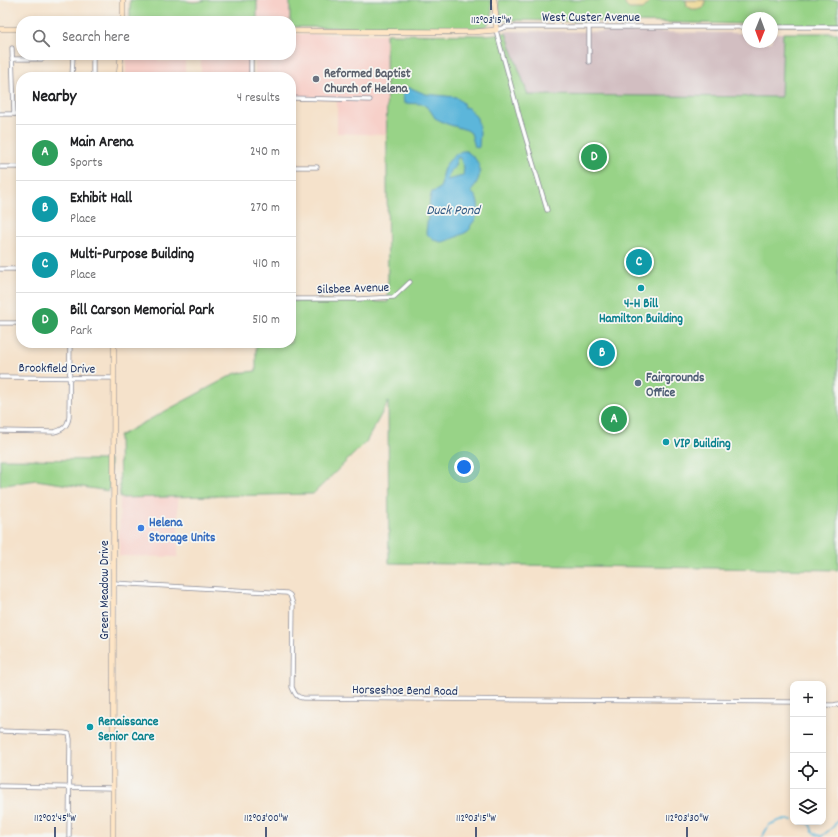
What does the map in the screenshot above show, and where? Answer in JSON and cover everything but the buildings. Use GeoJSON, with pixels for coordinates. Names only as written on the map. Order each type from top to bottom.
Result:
{"type":"FeatureCollection","features":[{"type":"Feature","properties":{"kind":"main road"},"geometry":{"type":"LineString","coordinates":[[123,0],[123,16]]}},
{"type":"Feature","properties":{"kind":"main road"},"geometry":{"type":"LineString","coordinates":[[494,0],[496,30]]}},
{"type":"Feature","properties":{"kind":"main road"},"geometry":{"type":"LineString","coordinates":[[0,29],[16,29]]}},
{"type":"Feature","properties":{"kind":"main road","name":"West Custer Avenue"},"geometry":{"type":"LineString","coordinates":[[296,31],[473,32],[496,30]]}},
{"type":"Feature","properties":{"kind":"main road"},"geometry":{"type":"LineString","coordinates":[[120,72],[121,60]]}},
{"type":"Feature","properties":{"kind":"main road","name":"Green Meadow Drive"},"geometry":{"type":"LineString","coordinates":[[113,837],[114,348]]}},
{"type":"Feature","properties":{"kind":"street"},"geometry":{"type":"LineString","coordinates":[[589,27],[589,62]]}},
{"type":"Feature","properties":{"kind":"street","name":"West Custer Avenue"},"geometry":{"type":"LineString","coordinates":[[496,30],[506,28],[742,27]]}},
{"type":"Feature","properties":{"kind":"street"},"geometry":{"type":"LineString","coordinates":[[778,27],[838,27]]}},
{"type":"Feature","properties":{"kind":"street"},"geometry":{"type":"LineString","coordinates":[[496,30],[547,210]]}},
{"type":"Feature","properties":{"kind":"street"},"geometry":{"type":"LineString","coordinates":[[0,114],[14,114],[12,48]]}},
{"type":"Feature","properties":{"kind":"street"},"geometry":{"type":"LineString","coordinates":[[72,72],[73,60]]}},
{"type":"Feature","properties":{"kind":"street"},"geometry":{"type":"LineString","coordinates":[[93,60],[93,72]]}},
{"type":"Feature","properties":{"kind":"street"},"geometry":{"type":"LineString","coordinates":[[251,60],[251,72]]}},
{"type":"Feature","properties":{"kind":"street"},"geometry":{"type":"LineString","coordinates":[[296,98],[370,100]]}},
{"type":"Feature","properties":{"kind":"street"},"geometry":{"type":"LineString","coordinates":[[0,167],[16,167]]}},
{"type":"Feature","properties":{"kind":"street"},"geometry":{"type":"LineString","coordinates":[[296,167],[317,167]]}},
{"type":"Feature","properties":{"kind":"street"},"geometry":{"type":"LineString","coordinates":[[0,269],[16,269]]}},
{"type":"Feature","properties":{"kind":"street","name":"Silsbee Avenue"},"geometry":{"type":"LineString","coordinates":[[296,299],[358,299],[394,297],[410,282]]}},
{"type":"Feature","properties":{"kind":"street"},"geometry":{"type":"LineString","coordinates":[[0,323],[16,323]]}},
{"type":"Feature","properties":{"kind":"street"},"geometry":{"type":"LineString","coordinates":[[0,431],[54,432],[65,427],[69,417],[70,348]]}},
{"type":"Feature","properties":{"kind":"street","name":"Brookfield Drive"},"geometry":{"type":"LineString","coordinates":[[0,377],[114,378]]}},
{"type":"Feature","properties":{"kind":"street","name":"Horseshoe Bend Road"},"geometry":{"type":"LineString","coordinates":[[114,583],[287,593],[290,595],[293,604],[292,687],[295,694],[304,698],[790,702]]}},
{"type":"Feature","properties":{"kind":"street"},"geometry":{"type":"LineString","coordinates":[[826,705],[838,704]]}},
{"type":"Feature","properties":{"kind":"street"},"geometry":{"type":"LineString","coordinates":[[0,731],[69,734],[69,837]]}},
{"type":"Feature","properties":{"kind":"street"},"geometry":{"type":"LineString","coordinates":[[0,786],[113,788]]}},
{"type":"Feature","properties":{"kind":"shaded area"},"geometry":{"type":"Polygon","coordinates":[[[129,0],[290,0],[290,16],[129,16],[129,0]]]}},
{"type":"Feature","properties":{"kind":"shaded area"},"geometry":{"type":"Polygon","coordinates":[[[507,31],[742,33],[742,48],[778,48],[778,33],[783,33],[781,97],[528,95],[506,33],[507,31]]]}},
{"type":"Feature","properties":{"kind":"shaded area"},"geometry":{"type":"Polygon","coordinates":[[[296,34],[386,34],[387,135],[337,133],[337,99],[296,98],[296,72],[255,72],[255,60],[296,60],[296,34]]]}},
{"type":"Feature","properties":{"kind":"shaded area"},"geometry":{"type":"Polygon","coordinates":[[[126,60],[185,61],[185,72],[126,72],[126,60]]]}},
{"type":"Feature","properties":{"kind":"shaded area"},"geometry":{"type":"Polygon","coordinates":[[[201,60],[249,60],[249,72],[201,72],[201,60]]]}},
{"type":"Feature","properties":{"kind":"shaded area"},"geometry":{"type":"Polygon","coordinates":[[[178,497],[178,557],[119,556],[120,498],[178,497]]]}},
{"type":"Feature","properties":{"kind":"green space"},"geometry":{"type":"Polygon","coordinates":[[[130,0],[185,0],[195,2],[205,0],[257,0],[257,16],[130,16],[130,0]]]}},
{"type":"Feature","properties":{"kind":"green space"},"geometry":{"type":"Polygon","coordinates":[[[290,0],[491,0],[492,11],[491,20],[486,26],[474,29],[296,27],[296,16],[290,16],[290,0]]]}},
{"type":"Feature","properties":{"kind":"green space"},"geometry":{"type":"Polygon","coordinates":[[[498,0],[838,0],[838,26],[778,25],[778,12],[742,12],[742,24],[501,20],[498,0]]]}},
{"type":"Feature","properties":{"kind":"green space"},"geometry":{"type":"Polygon","coordinates":[[[506,33],[528,95],[781,97],[783,33],[838,33],[838,570],[389,563],[388,402],[366,442],[313,494],[120,498],[119,436],[236,373],[256,371],[256,348],[296,348],[296,301],[388,302],[386,34],[485,35],[506,33]]]}},
{"type":"Feature","properties":{"kind":"green space"},"geometry":{"type":"Polygon","coordinates":[[[0,459],[110,460],[109,491],[36,480],[0,486],[0,459]]]}},
{"type":"Feature","properties":{"kind":"sand"},"geometry":{"type":"Polygon","coordinates":[[[625,0],[650,0],[643,9],[629,9],[625,5],[625,0]]]}},
{"type":"Feature","properties":{"kind":"sand"},"geometry":{"type":"Polygon","coordinates":[[[686,0],[705,0],[705,6],[702,9],[692,9],[687,6],[686,0]]]}},
{"type":"Feature","properties":{"kind":"water"},"geometry":{"type":"Polygon","coordinates":[[[402,88],[411,88],[425,94],[456,97],[463,103],[464,107],[469,108],[477,118],[480,132],[479,147],[475,147],[471,133],[467,130],[447,124],[435,118],[430,110],[423,104],[404,103],[402,88]]]}},
{"type":"Feature","properties":{"kind":"water","name":"Duck Pond"},"geometry":{"type":"Polygon","coordinates":[[[466,151],[476,160],[479,165],[480,170],[478,180],[471,192],[478,201],[478,213],[468,231],[452,239],[440,242],[431,238],[426,233],[430,198],[432,192],[438,190],[441,186],[443,171],[447,164],[452,157],[466,151]],[[458,157],[447,180],[463,176],[464,167],[460,158],[458,157]]]}},
{"type":"Feature","properties":{"kind":"waterway"},"geometry":{"type":"LineString","coordinates":[[762,837],[769,825],[781,820],[790,820]]}},
{"type":"Feature","properties":{"kind":"waterway"},"geometry":{"type":"LineString","coordinates":[[810,825],[815,834],[822,836],[833,827],[838,820]]}},
{"type":"Feature","properties":{"kind":"place","name":"Reformed Baptist Church of Helena"},"geometry":{"type":"Point","coordinates":[316,79]}},
{"type":"Feature","properties":{"kind":"place","name":"Bill Carson Memorial Park"},"geometry":{"type":"Point","coordinates":[594,157]}},
{"type":"Feature","properties":{"kind":"place","name":"Multi-Purpose Building"},"geometry":{"type":"Point","coordinates":[639,262]}},
{"type":"Feature","properties":{"kind":"place","name":"4-H Bill Hamilton Building"},"geometry":{"type":"Point","coordinates":[641,288]}},
{"type":"Feature","properties":{"kind":"place","name":"Exhibit Hall"},"geometry":{"type":"Point","coordinates":[602,353]}},
{"type":"Feature","properties":{"kind":"place","name":"Fairgrounds Office"},"geometry":{"type":"Point","coordinates":[638,383]}},
{"type":"Feature","properties":{"kind":"place","name":"Main Arena"},"geometry":{"type":"Point","coordinates":[614,419]}},
{"type":"Feature","properties":{"kind":"place","name":"VIP Building"},"geometry":{"type":"Point","coordinates":[666,442]}},
{"type":"Feature","properties":{"kind":"place","name":"Helena Storage Units"},"geometry":{"type":"Point","coordinates":[141,528]}},
{"type":"Feature","properties":{"kind":"place","name":"Renaissance Senior Care"},"geometry":{"type":"Point","coordinates":[90,727]}}]}
